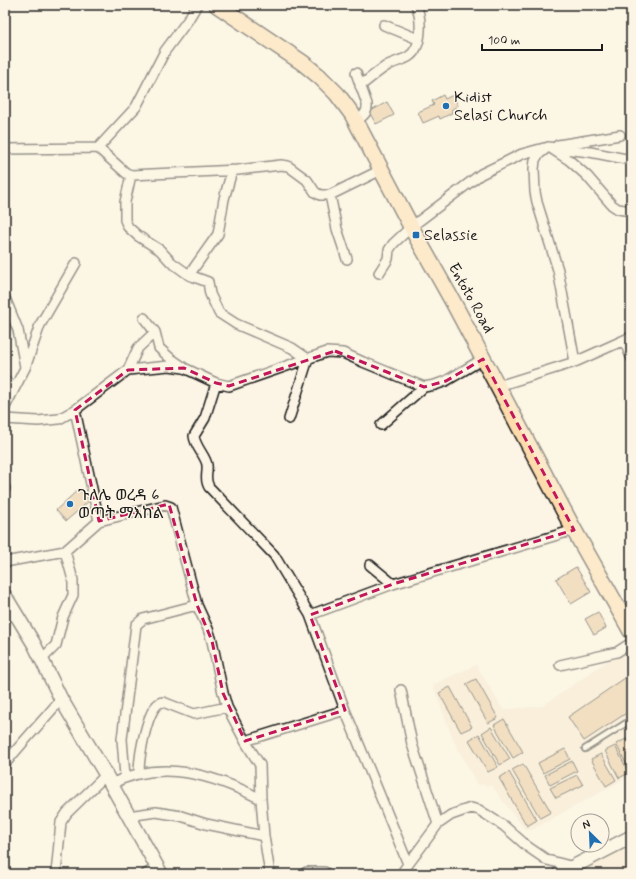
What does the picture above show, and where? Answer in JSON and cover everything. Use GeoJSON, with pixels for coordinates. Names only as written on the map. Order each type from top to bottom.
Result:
{"type":"FeatureCollection","features":[{"type":"Feature","properties":{"kind":"main road","name":"Entoto Road"},"geometry":{"type":"LineString","coordinates":[[217,5],[303,63],[337,94],[352,114],[574,530],[631,631]]}},
{"type":"Feature","properties":{"kind":"street"},"geometry":{"type":"LineString","coordinates":[[98,148],[136,107],[165,51],[197,5]]}},
{"type":"Feature","properties":{"kind":"street"},"geometry":{"type":"LineString","coordinates":[[360,86],[386,66],[407,57],[414,52],[418,39],[420,16],[416,5]]}},
{"type":"Feature","properties":{"kind":"street"},"geometry":{"type":"LineString","coordinates":[[384,25],[418,39]]}},
{"type":"Feature","properties":{"kind":"street"},"geometry":{"type":"LineString","coordinates":[[356,73],[367,104],[367,109],[366,113],[356,121]]}},
{"type":"Feature","properties":{"kind":"street"},"geometry":{"type":"LineString","coordinates":[[379,273],[388,259],[390,247],[411,227],[481,174],[522,154],[548,147],[620,135]]}},
{"type":"Feature","properties":{"kind":"street"},"geometry":{"type":"LineString","coordinates":[[548,147],[559,152],[569,160],[587,176],[618,209],[631,211]]}},
{"type":"Feature","properties":{"kind":"street"},"geometry":{"type":"LineString","coordinates":[[575,362],[558,270],[535,192],[535,160],[538,155],[548,147],[590,152],[631,160]]}},
{"type":"Feature","properties":{"kind":"street"},"geometry":{"type":"LineString","coordinates":[[5,149],[98,148],[126,173],[131,175],[232,171],[272,165],[288,166],[307,180],[315,192],[320,196],[330,195],[381,170]]}},
{"type":"Feature","properties":{"kind":"street"},"geometry":{"type":"LineString","coordinates":[[189,275],[218,234],[224,199],[232,171]]}},
{"type":"Feature","properties":{"kind":"street"},"geometry":{"type":"LineString","coordinates":[[131,175],[125,202],[125,220],[128,227],[138,236],[160,250],[172,262],[189,275],[208,282],[210,294],[219,314],[236,324],[292,348],[308,359]]}},
{"type":"Feature","properties":{"kind":"street"},"geometry":{"type":"LineString","coordinates":[[330,195],[337,229],[347,259]]}},
{"type":"Feature","properties":{"kind":"street"},"geometry":{"type":"LineString","coordinates":[[5,408],[25,368],[40,325],[76,263]]}},
{"type":"Feature","properties":{"kind":"street"},"geometry":{"type":"LineString","coordinates":[[5,298],[18,330],[25,368]]}},
{"type":"Feature","properties":{"kind":"street"},"geometry":{"type":"LineString","coordinates":[[144,318],[155,332],[159,348],[170,358],[184,368],[216,383],[229,386],[326,352],[343,353],[424,387]]}},
{"type":"Feature","properties":{"kind":"street"},"geometry":{"type":"LineString","coordinates":[[5,419],[38,421],[59,419],[75,410],[128,370],[138,348],[155,332]]}},
{"type":"Feature","properties":{"kind":"street"},"geometry":{"type":"LineString","coordinates":[[498,386],[575,362],[627,339],[631,357]]}},
{"type":"Feature","properties":{"kind":"street"},"geometry":{"type":"LineString","coordinates":[[289,419],[308,359]]}},
{"type":"Feature","properties":{"kind":"street"},"geometry":{"type":"LineString","coordinates":[[381,425],[424,387],[446,381],[483,359]]}},
{"type":"Feature","properties":{"kind":"street"},"geometry":{"type":"LineString","coordinates":[[128,370],[170,366],[184,368]]}},
{"type":"Feature","properties":{"kind":"street"},"geometry":{"type":"LineString","coordinates":[[5,380],[14,389]]}},
{"type":"Feature","properties":{"kind":"street"},"geometry":{"type":"LineString","coordinates":[[216,383],[203,421],[194,436],[196,444],[207,465],[207,483],[274,555],[310,615],[345,710],[408,864]]}},
{"type":"Feature","properties":{"kind":"street"},"geometry":{"type":"LineString","coordinates":[[75,410],[99,521]]}},
{"type":"Feature","properties":{"kind":"street"},"geometry":{"type":"LineString","coordinates":[[5,562],[65,551],[99,521],[165,505],[171,507],[196,605],[208,629],[212,641],[227,707],[260,765],[264,836],[270,874]]}},
{"type":"Feature","properties":{"kind":"street"},"geometry":{"type":"LineString","coordinates":[[310,615],[393,584],[574,530]]}},
{"type":"Feature","properties":{"kind":"street"},"geometry":{"type":"LineString","coordinates":[[42,659],[56,645],[63,617],[73,595],[73,580],[65,551]]}},
{"type":"Feature","properties":{"kind":"street"},"geometry":{"type":"LineString","coordinates":[[370,565],[393,584]]}},
{"type":"Feature","properties":{"kind":"street"},"geometry":{"type":"LineString","coordinates":[[5,596],[11,616],[42,659],[61,699],[128,816],[154,872]]}},
{"type":"Feature","properties":{"kind":"street"},"geometry":{"type":"LineString","coordinates":[[125,776],[122,739],[136,625],[143,619],[196,605]]}},
{"type":"Feature","properties":{"kind":"street"},"geometry":{"type":"LineString","coordinates":[[560,665],[617,652],[631,643]]}},
{"type":"Feature","properties":{"kind":"street"},"geometry":{"type":"LineString","coordinates":[[401,690],[412,744],[438,824]]}},
{"type":"Feature","properties":{"kind":"street"},"geometry":{"type":"LineString","coordinates":[[5,764],[21,743],[40,725],[61,699]]}},
{"type":"Feature","properties":{"kind":"street"},"geometry":{"type":"LineString","coordinates":[[139,773],[141,750],[148,722],[156,704],[163,702],[194,714],[227,707]]}},
{"type":"Feature","properties":{"kind":"street"},"geometry":{"type":"LineString","coordinates":[[245,741],[345,710]]}},
{"type":"Feature","properties":{"kind":"street"},"geometry":{"type":"LineString","coordinates":[[56,874],[60,822],[67,813],[108,780],[155,771],[196,774],[237,787],[261,799]]}},
{"type":"Feature","properties":{"kind":"street"},"geometry":{"type":"LineString","coordinates":[[401,874],[438,824],[451,815],[471,808],[479,810],[504,826],[528,847],[547,860],[574,867]]}},
{"type":"Feature","properties":{"kind":"street"},"geometry":{"type":"LineString","coordinates":[[128,816],[156,812],[181,816],[206,824],[264,836]]}},
{"type":"Feature","properties":{"kind":"street"},"geometry":{"type":"LineString","coordinates":[[559,874],[631,837]]}},
{"type":"Feature","properties":{"kind":"street"},"geometry":{"type":"LineString","coordinates":[[307,874],[324,874]]}},
{"type":"Feature","properties":{"kind":"lane"},"geometry":{"type":"LineString","coordinates":[[585,749],[631,720]]}},
{"type":"Feature","properties":{"kind":"highlighted area"},"geometry":{"type":"Polygon","coordinates":[[[335,351],[424,387],[446,381],[483,359],[574,530],[393,584],[310,615],[345,710],[245,741],[223,693],[212,641],[197,605],[169,504],[99,521],[75,410],[128,370],[184,368],[216,383],[229,386],[335,351]]]}},
{"type":"Feature","properties":{"kind":"shaded area"},"geometry":{"type":"Polygon","coordinates":[[[622,651],[631,667],[631,775],[531,830],[524,828],[492,786],[477,784],[453,739],[433,685],[476,665],[503,710],[543,706],[622,651]]]}},
{"type":"Feature","properties":{"kind":"shaded area"},"geometry":{"type":"Polygon","coordinates":[[[631,841],[631,874],[562,874],[606,853],[610,853],[610,851],[631,841]]]}},
{"type":"Feature","properties":{"kind":"building","name":"Kidist Selasi Church"},"geometry":{"type":"Polygon","coordinates":[[[443,95],[445,99],[453,96],[457,103],[457,106],[451,110],[452,113],[440,119],[439,116],[423,123],[418,112],[434,105],[432,101],[443,95]]]}},
{"type":"Feature","properties":{"kind":"building"},"geometry":{"type":"Polygon","coordinates":[[[387,102],[394,115],[376,124],[369,112],[387,102]]]}},
{"type":"Feature","properties":{"kind":"building"},"geometry":{"type":"Polygon","coordinates":[[[79,489],[89,501],[66,521],[56,510],[79,489]]]}},
{"type":"Feature","properties":{"kind":"building"},"geometry":{"type":"Polygon","coordinates":[[[576,567],[591,592],[571,604],[556,579],[576,567]]]}},
{"type":"Feature","properties":{"kind":"building"},"geometry":{"type":"Polygon","coordinates":[[[598,612],[606,628],[594,635],[585,619],[598,612]]]}},
{"type":"Feature","properties":{"kind":"building"},"geometry":{"type":"Polygon","coordinates":[[[628,676],[631,681],[631,710],[584,741],[568,717],[628,676]]]}},
{"type":"Feature","properties":{"kind":"building"},"geometry":{"type":"Polygon","coordinates":[[[476,679],[498,718],[488,723],[466,684],[476,679]]]}},
{"type":"Feature","properties":{"kind":"building"},"geometry":{"type":"Polygon","coordinates":[[[450,687],[472,727],[461,732],[439,693],[450,687]]]}},
{"type":"Feature","properties":{"kind":"building"},"geometry":{"type":"Polygon","coordinates":[[[504,719],[523,752],[513,758],[494,725],[504,719]]]}},
{"type":"Feature","properties":{"kind":"building"},"geometry":{"type":"Polygon","coordinates":[[[491,727],[510,759],[500,765],[482,733],[491,727]]]}},
{"type":"Feature","properties":{"kind":"building"},"geometry":{"type":"Polygon","coordinates":[[[479,734],[498,767],[488,772],[469,740],[479,734]]]}},
{"type":"Feature","properties":{"kind":"building"},"geometry":{"type":"Polygon","coordinates":[[[626,739],[631,747],[630,771],[616,744],[626,739]]]}},
{"type":"Feature","properties":{"kind":"building"},"geometry":{"type":"Polygon","coordinates":[[[615,746],[629,773],[619,778],[605,751],[615,746]]]}},
{"type":"Feature","properties":{"kind":"building"},"geometry":{"type":"Polygon","coordinates":[[[565,749],[570,759],[543,773],[538,763],[565,749]]]}},
{"type":"Feature","properties":{"kind":"building"},"geometry":{"type":"Polygon","coordinates":[[[601,754],[616,780],[606,786],[591,759],[601,754]]]}},
{"type":"Feature","properties":{"kind":"building"},"geometry":{"type":"Polygon","coordinates":[[[572,761],[577,771],[550,785],[545,775],[572,761]]]}},
{"type":"Feature","properties":{"kind":"building"},"geometry":{"type":"Polygon","coordinates":[[[523,764],[551,812],[540,818],[512,770],[523,764]]]}},
{"type":"Feature","properties":{"kind":"building"},"geometry":{"type":"Polygon","coordinates":[[[509,772],[537,820],[527,826],[499,778],[509,772]]]}},
{"type":"Feature","properties":{"kind":"building"},"geometry":{"type":"Polygon","coordinates":[[[577,775],[583,785],[556,798],[550,788],[577,775]]]}},
{"type":"Feature","properties":{"kind":"place","name":"Kidist Selasi Church"},"geometry":{"type":"Point","coordinates":[446,106]}},
{"type":"Feature","properties":{"kind":"place","name":"Selassie"},"geometry":{"type":"Point","coordinates":[416,235]}},
{"type":"Feature","properties":{"kind":"place","name":"ጉለሌ ወረዳ 6 ወጣት ማእከል"},"geometry":{"type":"Point","coordinates":[70,504]}}]}
